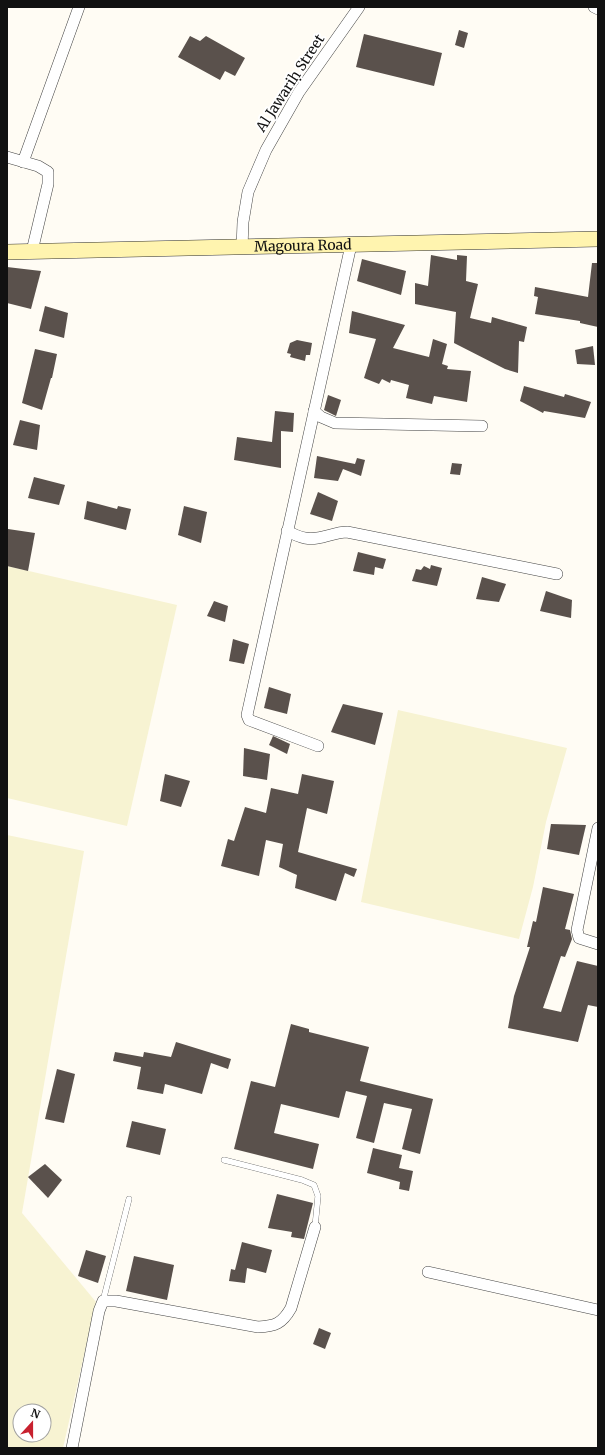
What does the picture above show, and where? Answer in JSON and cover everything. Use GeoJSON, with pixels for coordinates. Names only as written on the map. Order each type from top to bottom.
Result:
{"type":"FeatureCollection","features":[{"type":"Feature","properties":{"kind":"street"},"geometry":{"type":"LineString","coordinates":[[24,162],[79,7]]}},
{"type":"Feature","properties":{"kind":"street","name":"Al Jawariḥ Street"},"geometry":{"type":"LineString","coordinates":[[242,248],[242,222],[247,198],[266,150],[299,92],[359,7]]}},
{"type":"Feature","properties":{"kind":"street"},"geometry":{"type":"LineString","coordinates":[[594,7],[598,9]]}},
{"type":"Feature","properties":{"kind":"street"},"geometry":{"type":"LineString","coordinates":[[7,157],[48,172],[49,177],[32,251]]}},
{"type":"Feature","properties":{"kind":"street","name":"Magoura Road"},"geometry":{"type":"LineString","coordinates":[[7,252],[351,246],[598,239]]}},
{"type":"Feature","properties":{"kind":"street"},"geometry":{"type":"LineString","coordinates":[[318,746],[249,720],[247,715],[351,246]]}},
{"type":"Feature","properties":{"kind":"street"},"geometry":{"type":"LineString","coordinates":[[314,411],[321,417],[335,423],[482,426]]}},
{"type":"Feature","properties":{"kind":"street"},"geometry":{"type":"LineString","coordinates":[[287,531],[305,538],[316,538],[337,532],[347,532],[557,574]]}},
{"type":"Feature","properties":{"kind":"street"},"geometry":{"type":"LineString","coordinates":[[598,828],[577,930],[579,938],[598,944]]}},
{"type":"Feature","properties":{"kind":"street"},"geometry":{"type":"LineString","coordinates":[[72,1448],[99,1311],[103,1301],[116,1301],[258,1327],[274,1326],[286,1318],[291,1308],[315,1227]]}},
{"type":"Feature","properties":{"kind":"street"},"geometry":{"type":"LineString","coordinates":[[428,1272],[598,1310]]}},
{"type":"Feature","properties":{"kind":"lane"},"geometry":{"type":"LineString","coordinates":[[224,1160],[302,1180],[314,1185],[318,1196],[315,1227]]}},
{"type":"Feature","properties":{"kind":"lane"},"geometry":{"type":"LineString","coordinates":[[103,1301],[130,1199]]}},
{"type":"Feature","properties":{"kind":"shaded area"},"geometry":{"type":"Polygon","coordinates":[[[7,566],[177,605],[127,826],[7,798],[7,566]]]}},
{"type":"Feature","properties":{"kind":"shaded area"},"geometry":{"type":"Polygon","coordinates":[[[398,710],[567,748],[546,822],[533,887],[519,939],[361,902],[398,710]]]}},
{"type":"Feature","properties":{"kind":"shaded area"},"geometry":{"type":"Polygon","coordinates":[[[7,835],[84,851],[22,1213],[96,1302],[63,1448],[7,1448],[7,835]]]}},
{"type":"Feature","properties":{"kind":"building"},"geometry":{"type":"Polygon","coordinates":[[[459,30],[468,33],[464,48],[455,45],[459,30]]]}},
{"type":"Feature","properties":{"kind":"building"},"geometry":{"type":"Polygon","coordinates":[[[364,34],[442,53],[434,86],[356,67],[364,34]]]}},
{"type":"Feature","properties":{"kind":"building"},"geometry":{"type":"Polygon","coordinates":[[[190,36],[200,41],[206,36],[245,58],[235,76],[225,71],[220,80],[178,57],[190,36]]]}},
{"type":"Feature","properties":{"kind":"building"},"geometry":{"type":"Polygon","coordinates":[[[431,255],[457,260],[457,255],[467,256],[466,281],[478,284],[470,318],[491,323],[492,317],[527,327],[524,342],[519,341],[518,373],[505,369],[454,343],[456,312],[415,304],[415,283],[428,286],[431,255]]]}},
{"type":"Feature","properties":{"kind":"building"},"geometry":{"type":"Polygon","coordinates":[[[362,259],[406,271],[401,295],[357,281],[362,259]]]}},
{"type":"Feature","properties":{"kind":"building"},"geometry":{"type":"Polygon","coordinates":[[[592,263],[598,263],[598,327],[580,323],[580,321],[535,314],[538,297],[534,296],[535,287],[588,297],[592,263]]]}},
{"type":"Feature","properties":{"kind":"building"},"geometry":{"type":"Polygon","coordinates":[[[7,267],[41,271],[31,309],[7,303],[7,267]]]}},
{"type":"Feature","properties":{"kind":"building"},"geometry":{"type":"Polygon","coordinates":[[[45,306],[68,313],[64,338],[39,331],[45,306]]]}},
{"type":"Feature","properties":{"kind":"building"},"geometry":{"type":"Polygon","coordinates":[[[352,311],[405,325],[393,348],[429,357],[433,339],[447,344],[442,364],[448,366],[447,369],[471,371],[467,402],[434,396],[432,404],[406,398],[409,385],[391,380],[390,383],[382,379],[379,384],[364,378],[376,339],[349,333],[352,311]]]}},
{"type":"Feature","properties":{"kind":"building"},"geometry":{"type":"Polygon","coordinates":[[[297,340],[312,343],[310,355],[306,355],[305,361],[290,357],[291,354],[287,353],[290,343],[297,340]]]}},
{"type":"Feature","properties":{"kind":"building"},"geometry":{"type":"Polygon","coordinates":[[[593,346],[595,365],[577,364],[575,350],[593,346]]]}},
{"type":"Feature","properties":{"kind":"building"},"geometry":{"type":"Polygon","coordinates":[[[35,349],[57,354],[52,378],[42,410],[22,403],[35,349]]]}},
{"type":"Feature","properties":{"kind":"building"},"geometry":{"type":"Polygon","coordinates":[[[524,386],[564,397],[565,394],[591,402],[585,418],[544,411],[543,413],[520,401],[524,386]]]}},
{"type":"Feature","properties":{"kind":"building"},"geometry":{"type":"Polygon","coordinates":[[[328,395],[341,400],[336,416],[324,410],[328,395]]]}},
{"type":"Feature","properties":{"kind":"building"},"geometry":{"type":"Polygon","coordinates":[[[275,411],[294,413],[293,432],[281,431],[281,468],[234,460],[237,437],[272,442],[275,411]]]}},
{"type":"Feature","properties":{"kind":"building"},"geometry":{"type":"Polygon","coordinates":[[[20,420],[40,425],[37,450],[13,445],[20,420]]]}},
{"type":"Feature","properties":{"kind":"building"},"geometry":{"type":"Polygon","coordinates":[[[317,456],[355,464],[357,458],[365,460],[361,476],[343,469],[338,481],[314,478],[317,456]]]}},
{"type":"Feature","properties":{"kind":"building"},"geometry":{"type":"Polygon","coordinates":[[[452,463],[462,464],[460,475],[450,474],[452,463]]]}},
{"type":"Feature","properties":{"kind":"building"},"geometry":{"type":"Polygon","coordinates":[[[34,477],[65,485],[59,505],[28,498],[34,477]]]}},
{"type":"Feature","properties":{"kind":"building"},"geometry":{"type":"Polygon","coordinates":[[[318,492],[338,501],[332,521],[310,514],[318,492]]]}},
{"type":"Feature","properties":{"kind":"building"},"geometry":{"type":"Polygon","coordinates":[[[87,501],[117,509],[118,506],[131,509],[126,530],[84,519],[87,501]]]}},
{"type":"Feature","properties":{"kind":"building"},"geometry":{"type":"Polygon","coordinates":[[[184,506],[207,512],[201,543],[178,535],[184,506]]]}},
{"type":"Feature","properties":{"kind":"building"},"geometry":{"type":"Polygon","coordinates":[[[8,529],[35,533],[28,571],[7,566],[8,529]]]}},
{"type":"Feature","properties":{"kind":"building"},"geometry":{"type":"Polygon","coordinates":[[[358,552],[386,559],[383,569],[375,567],[374,575],[353,571],[358,552]]]}},
{"type":"Feature","properties":{"kind":"building"},"geometry":{"type":"Polygon","coordinates":[[[431,565],[442,568],[437,586],[412,581],[416,569],[421,570],[424,566],[430,569],[431,565]]]}},
{"type":"Feature","properties":{"kind":"building"},"geometry":{"type":"Polygon","coordinates":[[[482,577],[506,584],[499,602],[476,599],[482,577]]]}},
{"type":"Feature","properties":{"kind":"building"},"geometry":{"type":"Polygon","coordinates":[[[546,591],[572,600],[571,618],[540,611],[546,591]]]}},
{"type":"Feature","properties":{"kind":"building"},"geometry":{"type":"Polygon","coordinates":[[[214,601],[228,606],[225,622],[207,616],[214,601]]]}},
{"type":"Feature","properties":{"kind":"building"},"geometry":{"type":"Polygon","coordinates":[[[233,639],[249,644],[244,664],[229,661],[233,639]]]}},
{"type":"Feature","properties":{"kind":"building"},"geometry":{"type":"Polygon","coordinates":[[[269,687],[291,694],[287,714],[264,708],[269,687]]]}},
{"type":"Feature","properties":{"kind":"building"},"geometry":{"type":"Polygon","coordinates":[[[343,704],[383,713],[375,745],[331,732],[343,704]]]}},
{"type":"Feature","properties":{"kind":"building"},"geometry":{"type":"Polygon","coordinates":[[[273,736],[290,744],[287,754],[269,745],[273,736]]]}},
{"type":"Feature","properties":{"kind":"building"},"geometry":{"type":"Polygon","coordinates":[[[244,748],[270,754],[267,780],[243,776],[244,748]]]}},
{"type":"Feature","properties":{"kind":"building"},"geometry":{"type":"Polygon","coordinates":[[[165,774],[190,781],[181,807],[160,801],[165,774]]]}},
{"type":"Feature","properties":{"kind":"building"},"geometry":{"type":"Polygon","coordinates":[[[302,774],[334,781],[327,814],[307,808],[298,852],[357,869],[354,877],[345,873],[336,901],[295,888],[297,875],[279,867],[283,844],[266,840],[259,876],[221,866],[228,839],[234,841],[245,807],[266,813],[271,788],[298,794],[302,774]]]}},
{"type":"Feature","properties":{"kind":"building"},"geometry":{"type":"Polygon","coordinates":[[[551,824],[586,825],[579,855],[547,849],[551,824]]]}},
{"type":"Feature","properties":{"kind":"building"},"geometry":{"type":"Polygon","coordinates":[[[543,887],[574,894],[565,929],[570,930],[572,939],[565,957],[561,956],[543,1008],[561,1012],[577,961],[598,966],[598,1007],[588,1005],[578,1042],[508,1028],[514,996],[530,947],[527,947],[533,921],[536,922],[543,887]]]}},
{"type":"Feature","properties":{"kind":"building"},"geometry":{"type":"Polygon","coordinates":[[[291,1024],[309,1029],[309,1032],[369,1047],[360,1081],[433,1099],[420,1154],[402,1149],[412,1109],[384,1103],[374,1143],[356,1138],[367,1096],[346,1091],[339,1118],[281,1104],[274,1133],[319,1144],[313,1169],[234,1149],[251,1081],[275,1087],[291,1024]]]}},
{"type":"Feature","properties":{"kind":"building"},"geometry":{"type":"Polygon","coordinates":[[[176,1042],[231,1059],[228,1069],[211,1063],[202,1094],[165,1084],[163,1094],[137,1089],[141,1067],[113,1061],[115,1052],[143,1057],[144,1052],[171,1057],[176,1042]]]}},
{"type":"Feature","properties":{"kind":"building"},"geometry":{"type":"Polygon","coordinates":[[[57,1069],[75,1074],[64,1123],[45,1119],[57,1069]]]}},
{"type":"Feature","properties":{"kind":"building"},"geometry":{"type":"Polygon","coordinates":[[[132,1121],[166,1129],[160,1155],[126,1147],[132,1121]]]}},
{"type":"Feature","properties":{"kind":"building"},"geometry":{"type":"Polygon","coordinates":[[[373,1148],[402,1155],[399,1168],[413,1171],[409,1191],[399,1189],[400,1182],[367,1173],[373,1148]]]}},
{"type":"Feature","properties":{"kind":"building"},"geometry":{"type":"Polygon","coordinates":[[[45,1164],[62,1180],[48,1198],[28,1177],[45,1164]]]}},
{"type":"Feature","properties":{"kind":"building"},"geometry":{"type":"Polygon","coordinates":[[[277,1194],[313,1203],[304,1239],[291,1237],[292,1232],[268,1228],[277,1194]]]}},
{"type":"Feature","properties":{"kind":"building"},"geometry":{"type":"Polygon","coordinates":[[[242,1242],[272,1250],[266,1273],[247,1268],[245,1283],[229,1281],[231,1269],[235,1270],[242,1242]]]}},
{"type":"Feature","properties":{"kind":"building"},"geometry":{"type":"Polygon","coordinates":[[[86,1250],[106,1256],[98,1283],[78,1276],[86,1250]]]}},
{"type":"Feature","properties":{"kind":"building"},"geometry":{"type":"Polygon","coordinates":[[[134,1256],[174,1265],[167,1300],[126,1291],[134,1256]]]}},
{"type":"Feature","properties":{"kind":"building"},"geometry":{"type":"Polygon","coordinates":[[[319,1328],[331,1333],[325,1349],[313,1344],[319,1328]]]}}]}
